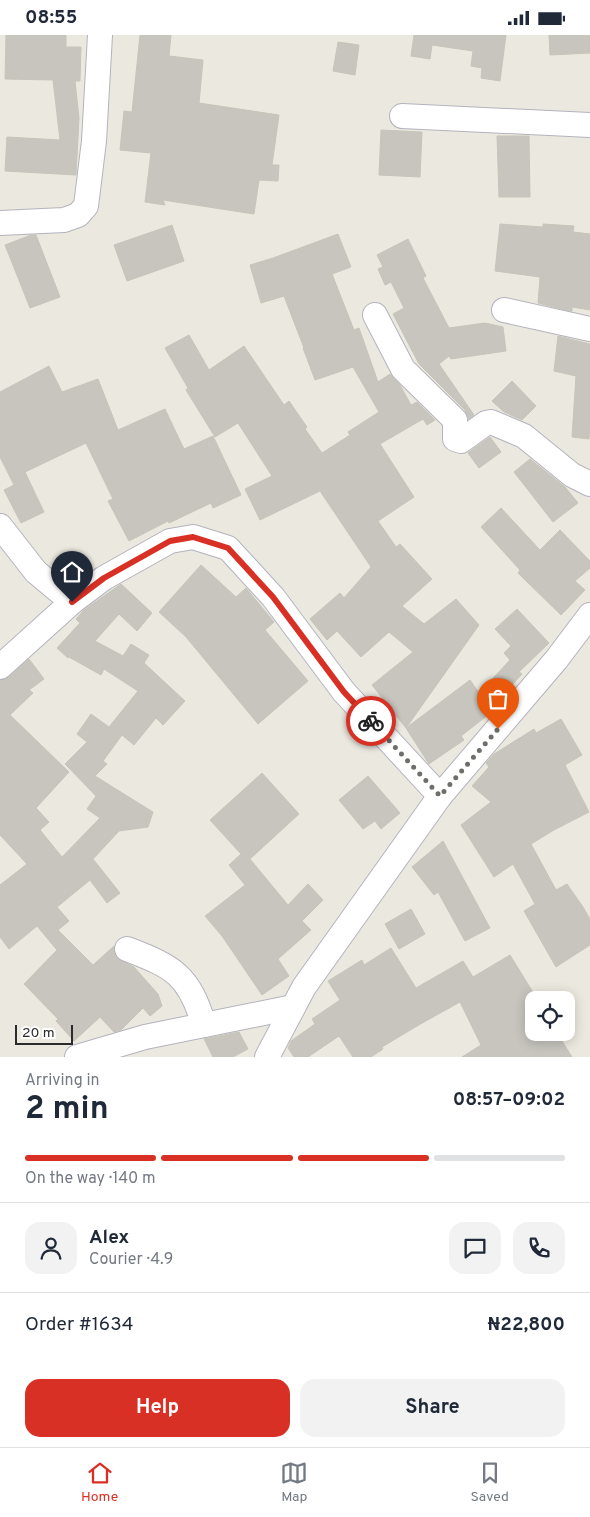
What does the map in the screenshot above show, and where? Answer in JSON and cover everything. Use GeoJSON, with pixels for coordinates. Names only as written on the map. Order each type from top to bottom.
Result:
{"type":"FeatureCollection","features":[{"type":"Feature","properties":{"kind":"street"},"geometry":{"type":"LineString","coordinates":[[0,223],[64,220],[78,215],[86,206],[94,141],[100,35]]}},
{"type":"Feature","properties":{"kind":"street"},"geometry":{"type":"LineString","coordinates":[[402,115],[590,125]]}},
{"type":"Feature","properties":{"kind":"street"},"geometry":{"type":"LineString","coordinates":[[504,310],[590,329]]}},
{"type":"Feature","properties":{"kind":"street"},"geometry":{"type":"LineString","coordinates":[[375,315],[403,369],[455,420],[455,439],[461,441],[486,423],[491,422],[524,436],[572,475],[590,485]]}},
{"type":"Feature","properties":{"kind":"street"},"geometry":{"type":"LineString","coordinates":[[0,526],[36,572],[72,602]]}},
{"type":"Feature","properties":{"kind":"street"},"geometry":{"type":"LineString","coordinates":[[0,667],[72,602],[104,578],[170,541],[193,537],[228,548],[273,597],[344,692],[440,796]]}},
{"type":"Feature","properties":{"kind":"street"},"geometry":{"type":"LineString","coordinates":[[267,1057],[304,987],[440,796],[545,673],[590,615]]}},
{"type":"Feature","properties":{"kind":"street"},"geometry":{"type":"LineString","coordinates":[[127,949],[154,960],[175,972],[190,988],[204,1025]]}},
{"type":"Feature","properties":{"kind":"street"},"geometry":{"type":"LineString","coordinates":[[77,1057],[145,1037],[293,1007]]}},
{"type":"Feature","properties":{"kind":"building"},"geometry":{"type":"Polygon","coordinates":[[[6,35],[66,35],[66,47],[81,47],[80,81],[75,81],[79,118],[76,175],[5,171],[7,137],[60,140],[53,80],[5,79],[6,35]]]}},
{"type":"Feature","properties":{"kind":"building"},"geometry":{"type":"Polygon","coordinates":[[[140,35],[171,35],[169,56],[203,60],[199,103],[279,115],[272,165],[279,165],[278,181],[259,180],[254,214],[163,200],[165,205],[145,202],[151,153],[120,150],[124,111],[132,112],[140,35]]]}},
{"type":"Feature","properties":{"kind":"building"},"geometry":{"type":"Polygon","coordinates":[[[414,35],[506,35],[500,81],[481,78],[482,68],[471,66],[473,51],[432,45],[430,59],[411,56],[414,35]]]}},
{"type":"Feature","properties":{"kind":"building"},"geometry":{"type":"Polygon","coordinates":[[[549,35],[590,35],[590,53],[550,55],[549,35]]]}},
{"type":"Feature","properties":{"kind":"building"},"geometry":{"type":"Polygon","coordinates":[[[338,42],[359,45],[355,75],[333,71],[338,42]]]}},
{"type":"Feature","properties":{"kind":"building"},"geometry":{"type":"Polygon","coordinates":[[[381,130],[422,132],[420,177],[379,175],[381,130]]]}},
{"type":"Feature","properties":{"kind":"building"},"geometry":{"type":"Polygon","coordinates":[[[497,136],[529,136],[530,197],[499,197],[497,136]]]}},
{"type":"Feature","properties":{"kind":"building"},"geometry":{"type":"Polygon","coordinates":[[[500,224],[543,227],[543,224],[574,226],[573,232],[590,234],[590,310],[572,307],[572,311],[570,311],[538,303],[540,277],[495,271],[500,224]]]}},
{"type":"Feature","properties":{"kind":"building"},"geometry":{"type":"Polygon","coordinates":[[[172,225],[184,261],[127,281],[114,245],[172,225]]]}},
{"type":"Feature","properties":{"kind":"building"},"geometry":{"type":"Polygon","coordinates":[[[338,234],[351,267],[332,274],[354,330],[359,328],[378,382],[390,374],[400,385],[411,405],[417,402],[435,420],[427,425],[423,419],[380,444],[414,497],[378,521],[396,547],[400,544],[432,579],[402,606],[424,624],[456,599],[479,625],[406,728],[372,685],[413,652],[389,632],[361,657],[337,631],[327,640],[310,619],[340,593],[344,598],[371,567],[320,491],[260,520],[245,489],[272,476],[238,423],[215,437],[186,390],[188,388],[165,348],[189,335],[209,370],[244,346],[284,405],[289,401],[322,453],[350,435],[348,432],[379,412],[353,367],[315,380],[284,296],[261,303],[250,265],[338,234]]]}},
{"type":"Feature","properties":{"kind":"building"},"geometry":{"type":"Polygon","coordinates":[[[31,235],[36,235],[60,297],[30,308],[5,245],[31,235]]]}},
{"type":"Feature","properties":{"kind":"building"},"geometry":{"type":"Polygon","coordinates":[[[408,239],[426,276],[423,278],[449,328],[485,323],[503,327],[506,351],[451,359],[449,356],[439,364],[474,415],[469,419],[465,410],[419,364],[393,314],[404,308],[391,282],[385,285],[378,269],[383,267],[377,255],[408,239]]]}},
{"type":"Feature","properties":{"kind":"building"},"geometry":{"type":"Polygon","coordinates":[[[558,336],[590,344],[589,439],[572,437],[576,376],[554,371],[558,336]]]}},
{"type":"Feature","properties":{"kind":"building"},"geometry":{"type":"Polygon","coordinates":[[[49,366],[62,392],[98,379],[118,430],[165,409],[184,449],[213,436],[241,495],[213,508],[211,503],[169,523],[168,521],[129,541],[108,501],[113,499],[86,443],[25,472],[44,512],[21,523],[4,490],[14,485],[0,457],[0,392],[49,366]]]}},
{"type":"Feature","properties":{"kind":"building"},"geometry":{"type":"Polygon","coordinates":[[[512,381],[536,406],[522,420],[504,412],[492,401],[512,381]]]}},
{"type":"Feature","properties":{"kind":"building"},"geometry":{"type":"Polygon","coordinates":[[[490,437],[501,452],[479,468],[468,453],[490,437]]]}},
{"type":"Feature","properties":{"kind":"building"},"geometry":{"type":"Polygon","coordinates":[[[530,459],[565,487],[578,503],[553,522],[514,472],[530,459]]]}},
{"type":"Feature","properties":{"kind":"building"},"geometry":{"type":"Polygon","coordinates":[[[501,508],[540,550],[560,530],[590,561],[590,568],[575,581],[585,590],[561,615],[518,573],[520,570],[481,527],[501,508]]]}},
{"type":"Feature","properties":{"kind":"building"},"geometry":{"type":"Polygon","coordinates":[[[201,565],[236,597],[246,588],[274,622],[265,630],[308,681],[258,724],[186,637],[159,612],[201,565]]]}},
{"type":"Feature","properties":{"kind":"building"},"geometry":{"type":"Polygon","coordinates":[[[121,584],[152,613],[137,631],[119,614],[95,641],[123,656],[131,644],[149,655],[144,663],[185,701],[163,725],[156,718],[134,745],[122,735],[103,761],[107,764],[95,776],[153,812],[148,827],[119,831],[93,859],[120,893],[107,903],[90,880],[57,907],[69,921],[58,930],[93,965],[114,946],[117,958],[134,967],[158,994],[162,1006],[150,1016],[143,1008],[121,1030],[114,1032],[100,1017],[74,1041],[56,1021],[58,1019],[24,984],[57,950],[37,926],[9,949],[0,937],[0,885],[27,864],[0,835],[0,680],[9,677],[29,659],[44,679],[29,690],[33,693],[10,715],[69,772],[36,808],[49,822],[40,830],[62,857],[100,818],[87,809],[96,796],[65,764],[87,742],[77,734],[91,714],[109,727],[138,691],[104,669],[101,675],[68,658],[57,648],[80,623],[76,619],[84,610],[121,584]]]}},
{"type":"Feature","properties":{"kind":"building"},"geometry":{"type":"Polygon","coordinates":[[[517,609],[549,643],[519,672],[522,674],[491,708],[493,711],[461,736],[464,740],[429,764],[406,728],[470,680],[479,693],[510,660],[504,653],[511,646],[495,629],[517,609]]]}},
{"type":"Feature","properties":{"kind":"building"},"geometry":{"type":"Polygon","coordinates":[[[561,719],[582,755],[565,765],[589,812],[531,844],[556,890],[567,884],[583,907],[590,919],[590,945],[556,967],[524,911],[535,904],[513,864],[494,877],[461,825],[491,802],[472,786],[489,767],[486,763],[494,754],[534,729],[536,733],[561,719]]]}},
{"type":"Feature","properties":{"kind":"building"},"geometry":{"type":"Polygon","coordinates":[[[262,773],[299,814],[250,859],[288,905],[308,884],[323,900],[302,921],[311,930],[278,959],[289,976],[262,995],[222,936],[205,916],[245,885],[229,865],[241,854],[210,820],[262,773]]]}},
{"type":"Feature","properties":{"kind":"building"},"geometry":{"type":"Polygon","coordinates":[[[368,776],[400,813],[381,829],[375,821],[363,829],[339,800],[368,776]]]}},
{"type":"Feature","properties":{"kind":"building"},"geometry":{"type":"Polygon","coordinates":[[[443,841],[490,928],[465,941],[438,892],[434,895],[412,867],[443,841]]]}},
{"type":"Feature","properties":{"kind":"building"},"geometry":{"type":"Polygon","coordinates":[[[411,909],[425,934],[399,949],[385,924],[411,909]]]}},
{"type":"Feature","properties":{"kind":"building"},"geometry":{"type":"Polygon","coordinates":[[[391,948],[416,988],[463,961],[473,977],[510,955],[532,991],[525,991],[525,1041],[562,1041],[572,1057],[462,1057],[481,1045],[460,1002],[382,1047],[383,1049],[371,1057],[353,1057],[339,1036],[308,1057],[294,1057],[288,1048],[291,1041],[315,1024],[312,1019],[340,1000],[328,981],[362,960],[364,965],[391,948]]]}},
{"type":"Feature","properties":{"kind":"building"},"geometry":{"type":"Polygon","coordinates":[[[239,1032],[248,1049],[233,1057],[213,1057],[204,1039],[239,1032]]]}},
{"type":"Feature","properties":{"kind":"way so far"},"geometry":{"type":"LineString","coordinates":[[371,721],[440,796],[498,729]]}},
{"type":"Feature","properties":{"kind":"route"},"geometry":{"type":"LineString","coordinates":[[72,602],[104,578],[170,541],[193,537],[228,548],[273,597],[344,692],[371,721]]}}]}
